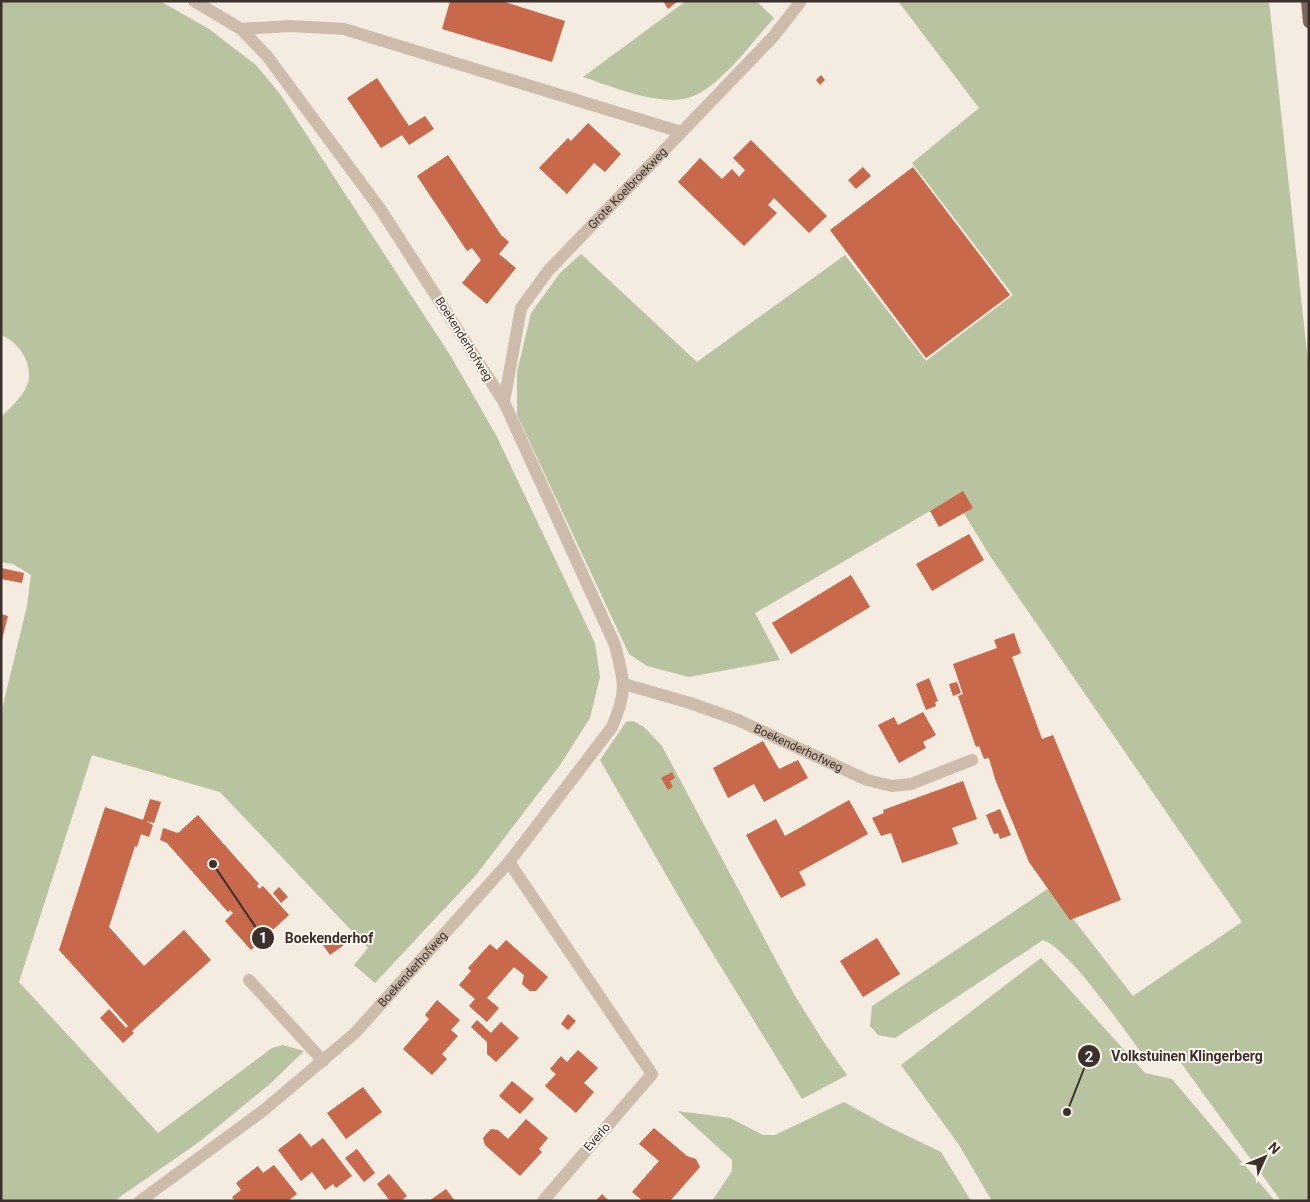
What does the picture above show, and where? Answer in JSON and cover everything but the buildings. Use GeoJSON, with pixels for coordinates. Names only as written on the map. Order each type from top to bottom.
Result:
{"type":"FeatureCollection","features":[{"type":"Feature","properties":{"kind":"main road"},"geometry":{"type":"LineString","coordinates":[[1306,1],[1309,22]]}},
{"type":"Feature","properties":{"kind":"street","name":"Boekenderhofweg"},"geometry":{"type":"LineString","coordinates":[[140,1201],[264,1110],[355,1033],[509,862],[612,726],[620,708],[624,684],[615,645],[504,402],[381,210],[267,56],[241,29],[194,1]]}},
{"type":"Feature","properties":{"kind":"street","name":"Grote Koelbroekweg"},"geometry":{"type":"LineString","coordinates":[[504,402],[521,308],[548,271],[773,37],[802,1]]}},
{"type":"Feature","properties":{"kind":"street"},"geometry":{"type":"LineString","coordinates":[[241,29],[290,26],[344,29],[681,132]]}},
{"type":"Feature","properties":{"kind":"street","name":"Boekenderhofweg"},"geometry":{"type":"LineString","coordinates":[[624,684],[690,702],[738,720],[866,780],[892,786],[911,784],[972,760]]}},
{"type":"Feature","properties":{"kind":"street","name":"Everlo"},"geometry":{"type":"LineString","coordinates":[[509,862],[652,1074],[543,1201]]}},
{"type":"Feature","properties":{"kind":"street"},"geometry":{"type":"LineString","coordinates":[[249,980],[323,1061]]}},
{"type":"Feature","properties":{"kind":"green space"},"geometry":{"type":"Polygon","coordinates":[[[1,1],[160,1],[209,29],[256,65],[280,94],[450,355],[496,435],[595,643],[600,677],[590,718],[560,765],[476,875],[375,983],[354,965],[368,948],[220,792],[92,755],[19,982],[158,1133],[272,1048],[283,1045],[304,1051],[271,1083],[199,1142],[114,1201],[1,1201],[1,713],[27,606],[31,575],[13,564],[1,562],[1,417],[23,393],[28,383],[29,375],[26,361],[19,348],[8,338],[1,335],[1,1]]]}},
{"type":"Feature","properties":{"kind":"green space"},"geometry":{"type":"Polygon","coordinates":[[[686,1],[756,1],[774,18],[725,73],[714,83],[691,97],[679,100],[652,98],[583,77],[686,1]]]}},
{"type":"Feature","properties":{"kind":"green space"},"geometry":{"type":"Polygon","coordinates":[[[898,1],[1269,1],[1309,371],[1309,1201],[1281,1201],[1176,1056],[1157,1059],[1141,1052],[1080,973],[1054,946],[1043,940],[895,1038],[878,1035],[870,1026],[872,1006],[1049,888],[1133,996],[1242,922],[990,556],[954,497],[755,613],[780,660],[689,677],[647,666],[629,654],[517,415],[517,372],[531,313],[560,273],[581,254],[697,362],[845,255],[926,361],[1013,295],[912,163],[979,108],[898,1]]]}},
{"type":"Feature","properties":{"kind":"green space"},"geometry":{"type":"Polygon","coordinates":[[[633,721],[644,727],[662,746],[795,996],[847,1075],[802,1099],[691,918],[600,760],[626,722],[633,721]]]}},
{"type":"Feature","properties":{"kind":"green space"},"geometry":{"type":"Polygon","coordinates":[[[1041,958],[1145,1073],[1172,1079],[1275,1201],[992,1201],[959,1145],[901,1065],[1041,958]]]}},
{"type":"Feature","properties":{"kind":"green space"},"geometry":{"type":"Polygon","coordinates":[[[844,1102],[887,1126],[941,1152],[971,1201],[712,1201],[732,1171],[732,1160],[678,1111],[730,1118],[763,1135],[775,1135],[844,1102]]]}},
{"type":"Feature","properties":{"kind":"place","name":"Boekenderhof"},"geometry":{"type":"Point","coordinates":[213,864]}},
{"type":"Feature","properties":{"kind":"place","name":"Volkstuinen Klingerberg"},"geometry":{"type":"Point","coordinates":[1067,1112]}}]}
